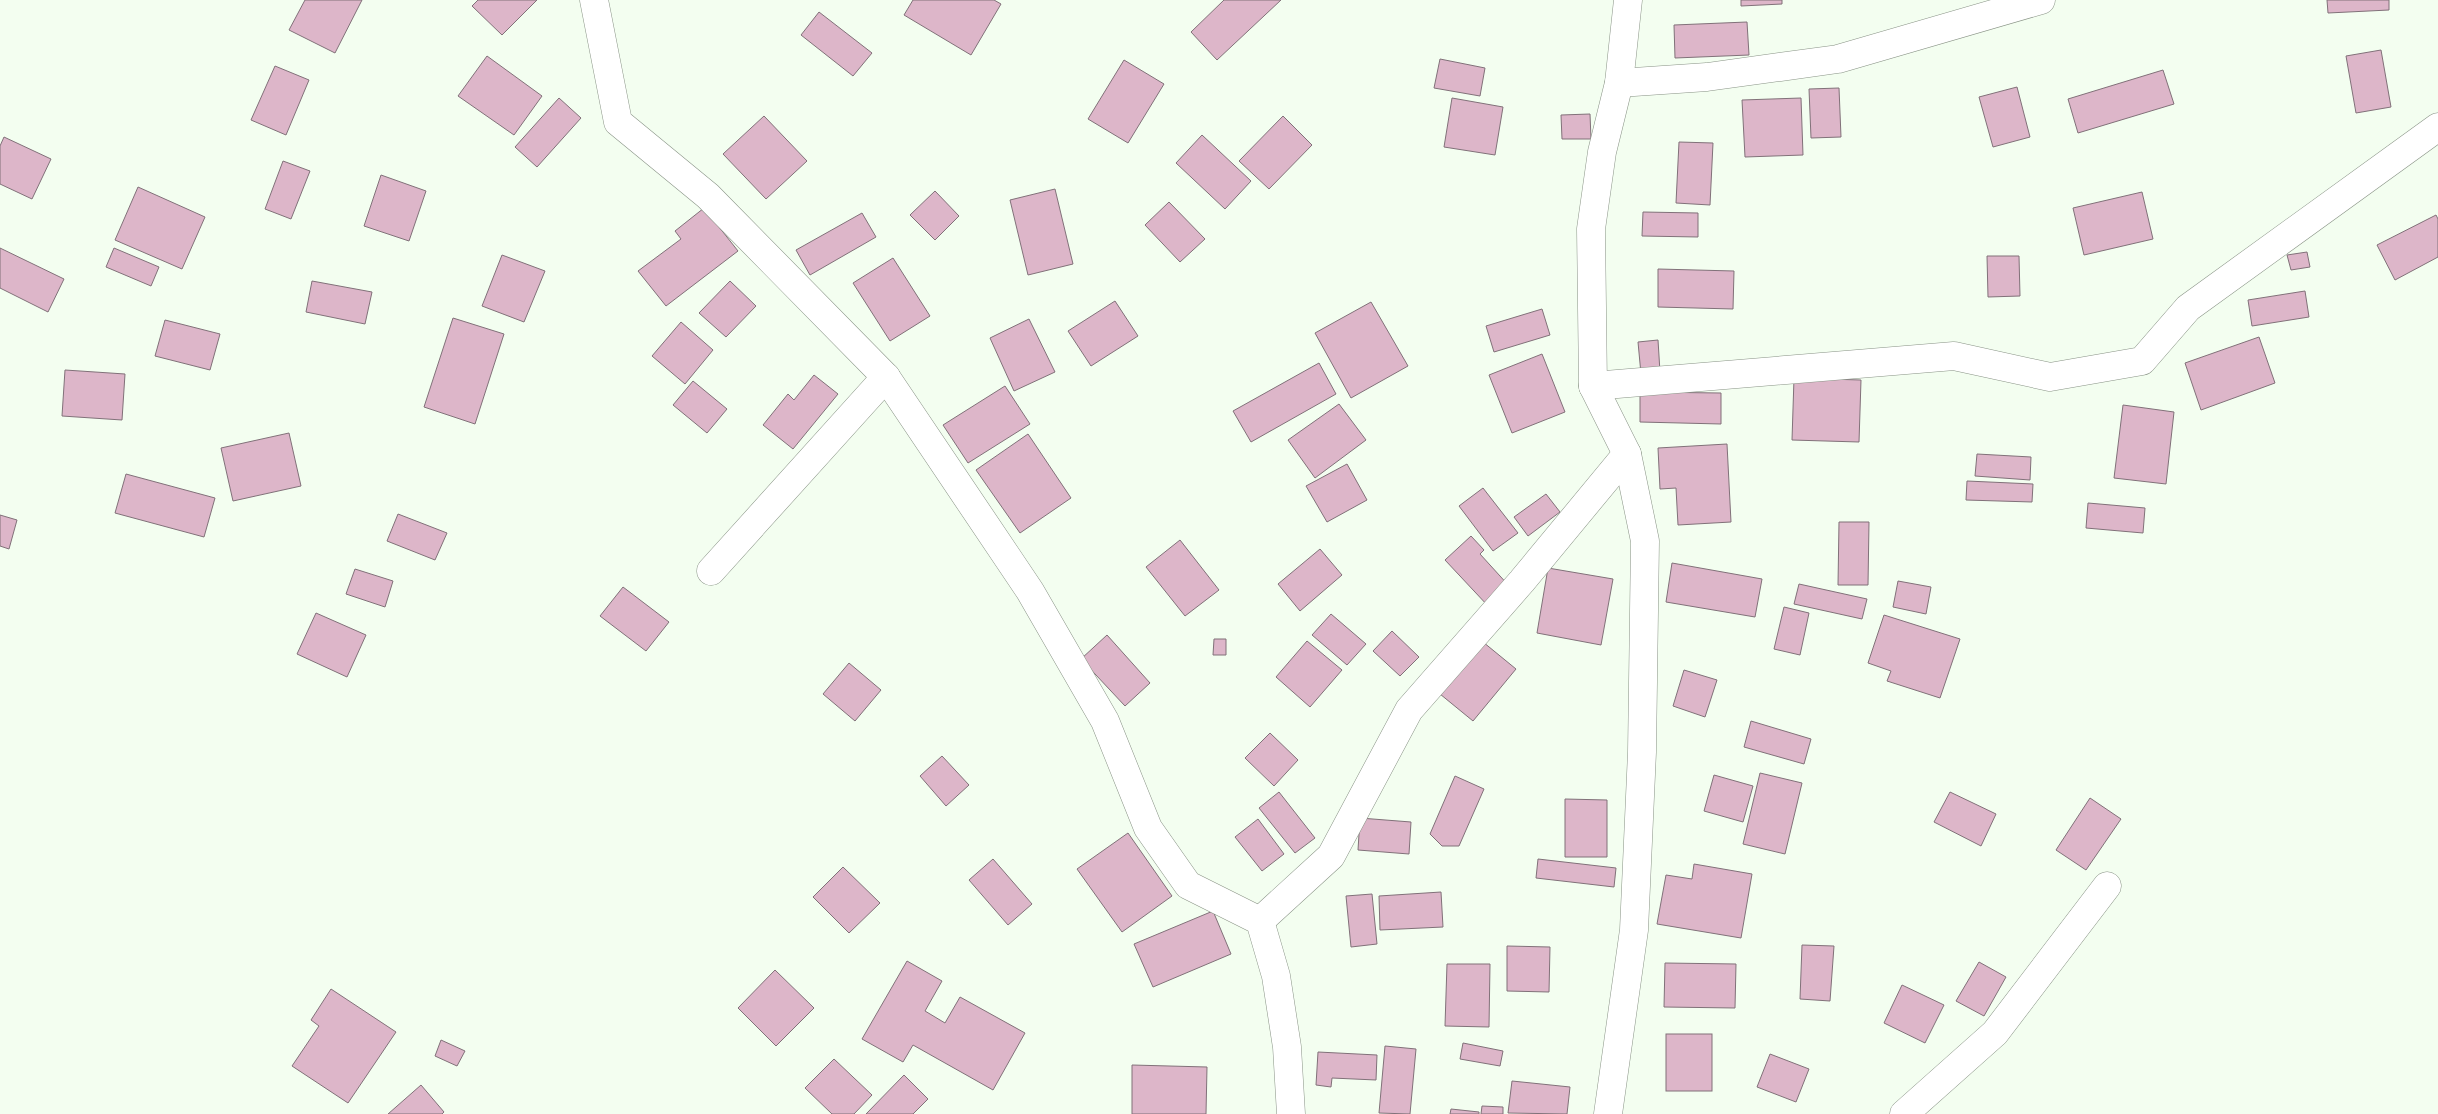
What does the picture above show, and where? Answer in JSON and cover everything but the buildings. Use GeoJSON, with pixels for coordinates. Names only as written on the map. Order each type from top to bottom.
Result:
{"type":"FeatureCollection","features":[{"type":"Feature","properties":{"kind":"street"},"geometry":{"type":"LineString","coordinates":[[594,0],[618,122],[708,196],[886,377],[1030,591],[1105,721],[1148,828],[1188,885],[1260,921],[1276,976],[1286,1038],[1291,1114]]}},
{"type":"Feature","properties":{"kind":"street"},"geometry":{"type":"LineString","coordinates":[[1608,1114],[1634,930],[1642,752],[1645,541],[1628,454],[1593,386],[1591,229],[1602,152],[1619,83],[1628,0]]}},
{"type":"Feature","properties":{"kind":"street"},"geometry":{"type":"LineString","coordinates":[[1619,83],[1707,77],[1838,59],[2041,0]]}},
{"type":"Feature","properties":{"kind":"street"},"geometry":{"type":"LineString","coordinates":[[1593,386],[1954,356],[2050,377],[2142,361],[2188,308],[2438,127]]}},
{"type":"Feature","properties":{"kind":"street"},"geometry":{"type":"LineString","coordinates":[[711,571],[886,377]]}},
{"type":"Feature","properties":{"kind":"street"},"geometry":{"type":"LineString","coordinates":[[1260,921],[1331,856],[1409,710],[1522,581],[1628,454]]}},
{"type":"Feature","properties":{"kind":"street"},"geometry":{"type":"LineString","coordinates":[[1904,1114],[1995,1033],[2107,886]]}}]}
